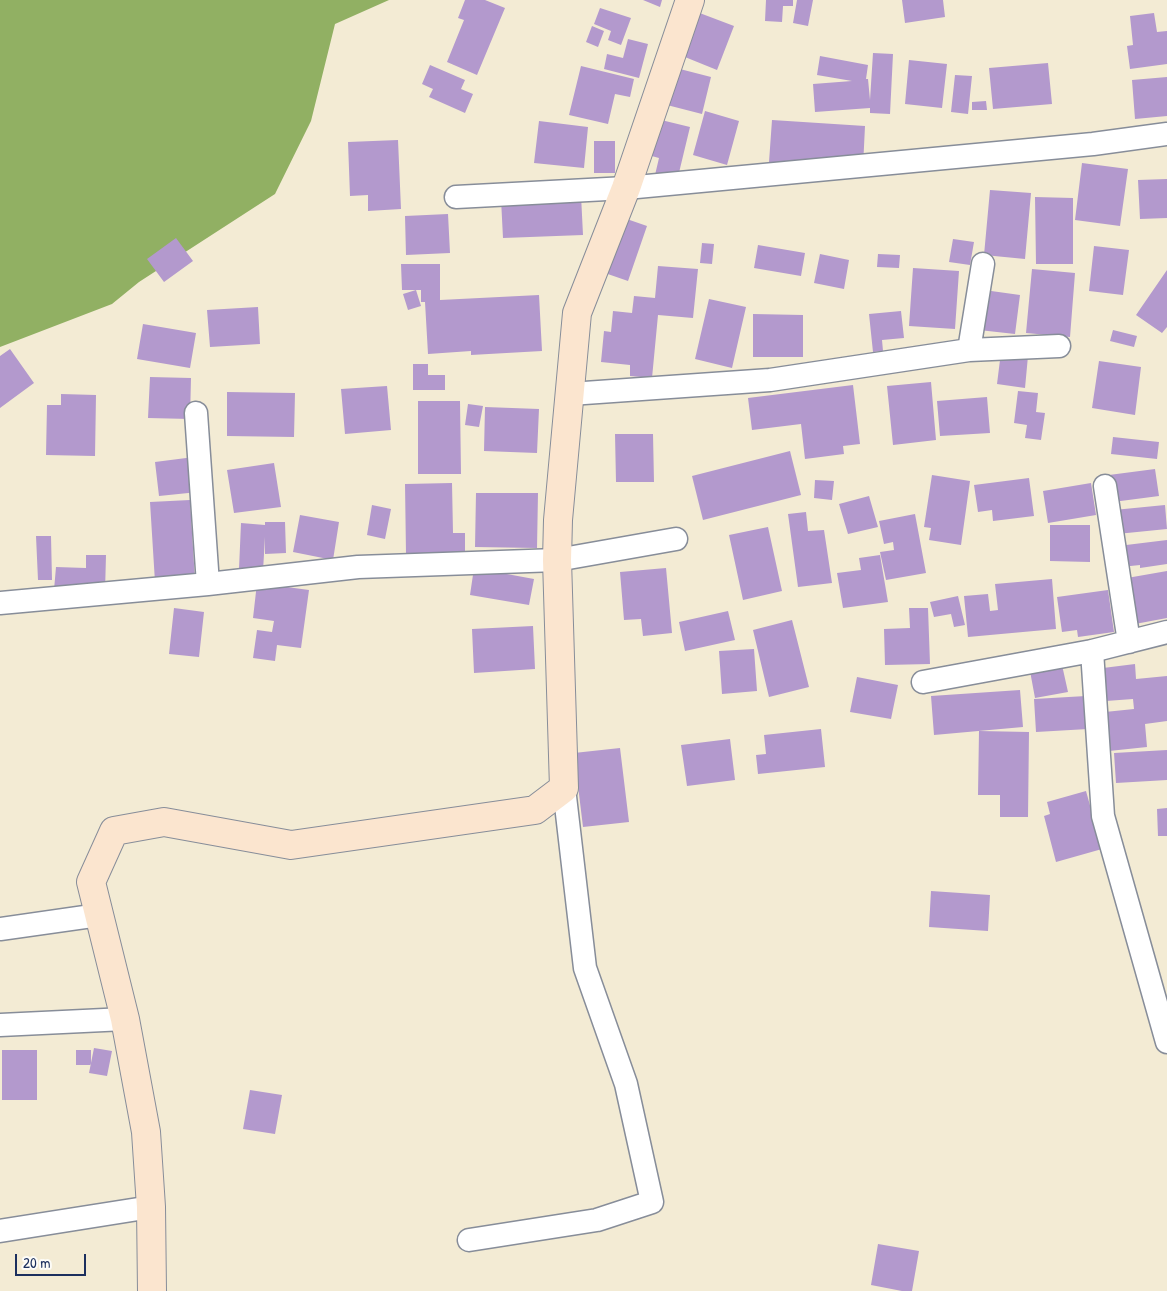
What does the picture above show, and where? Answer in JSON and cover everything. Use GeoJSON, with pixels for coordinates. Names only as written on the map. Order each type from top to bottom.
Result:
{"type":"FeatureCollection","features":[{"type":"Feature","properties":{"kind":"street"},"geometry":{"type":"LineString","coordinates":[[469,1240],[597,1220],[652,1202],[626,1084],[585,968],[564,788],[557,560],[558,520],[577,313],[626,188],[690,0]]}},
{"type":"Feature","properties":{"kind":"street"},"geometry":{"type":"LineString","coordinates":[[456,197],[626,188],[1083,145],[1167,134]]}},
{"type":"Feature","properties":{"kind":"street"},"geometry":{"type":"LineString","coordinates":[[969,350],[983,264]]}},
{"type":"Feature","properties":{"kind":"street"},"geometry":{"type":"LineString","coordinates":[[570,394],[770,380],[969,350],[1058,346]]}},
{"type":"Feature","properties":{"kind":"street"},"geometry":{"type":"LineString","coordinates":[[196,413],[208,584]]}},
{"type":"Feature","properties":{"kind":"street"},"geometry":{"type":"LineString","coordinates":[[1105,486],[1129,642]]}},
{"type":"Feature","properties":{"kind":"street"},"geometry":{"type":"LineString","coordinates":[[0,603],[208,584],[358,567],[557,560],[676,539]]}},
{"type":"Feature","properties":{"kind":"street"},"geometry":{"type":"LineString","coordinates":[[923,682],[1092,651],[1167,632]]}},
{"type":"Feature","properties":{"kind":"street"},"geometry":{"type":"LineString","coordinates":[[1092,651],[1103,816],[1167,1042]]}},
{"type":"Feature","properties":{"kind":"street"},"geometry":{"type":"LineString","coordinates":[[152,1291],[151,1207],[146,1132],[124,1019],[91,882],[114,831],[164,822],[291,844],[535,810],[564,788]]}},
{"type":"Feature","properties":{"kind":"street"},"geometry":{"type":"LineString","coordinates":[[0,929],[99,915]]}},
{"type":"Feature","properties":{"kind":"street"},"geometry":{"type":"LineString","coordinates":[[0,1025],[124,1019]]}},
{"type":"Feature","properties":{"kind":"street"},"geometry":{"type":"LineString","coordinates":[[0,1231],[151,1207]]}},
{"type":"Feature","properties":{"kind":"green space"},"geometry":{"type":"Polygon","coordinates":[[[0,0],[389,0],[335,24],[311,121],[275,194],[139,282],[112,304],[0,347],[0,0]]]}},
{"type":"Feature","properties":{"kind":"building"},"geometry":{"type":"Polygon","coordinates":[[[465,0],[485,0],[505,8],[477,75],[447,62],[464,20],[458,18],[465,0]]]}},
{"type":"Feature","properties":{"kind":"building"},"geometry":{"type":"Polygon","coordinates":[[[643,0],[662,0],[660,7],[643,0]]]}},
{"type":"Feature","properties":{"kind":"building"},"geometry":{"type":"Polygon","coordinates":[[[766,0],[793,0],[793,6],[783,6],[782,22],[765,21],[766,0]]]}},
{"type":"Feature","properties":{"kind":"building"},"geometry":{"type":"Polygon","coordinates":[[[797,0],[813,0],[808,26],[793,23],[797,0]]]}},
{"type":"Feature","properties":{"kind":"building"},"geometry":{"type":"Polygon","coordinates":[[[902,0],[943,0],[945,17],[905,23],[902,0]]]}},
{"type":"Feature","properties":{"kind":"building"},"geometry":{"type":"Polygon","coordinates":[[[600,8],[631,18],[621,45],[608,40],[611,31],[594,24],[600,8]]]}},
{"type":"Feature","properties":{"kind":"building"},"geometry":{"type":"Polygon","coordinates":[[[697,12],[734,26],[717,70],[680,55],[697,12]]]}},
{"type":"Feature","properties":{"kind":"building"},"geometry":{"type":"Polygon","coordinates":[[[1154,13],[1157,32],[1167,31],[1167,64],[1130,69],[1127,46],[1133,45],[1130,16],[1154,13]]]}},
{"type":"Feature","properties":{"kind":"building"},"geometry":{"type":"Polygon","coordinates":[[[592,26],[604,31],[598,47],[586,42],[592,26]]]}},
{"type":"Feature","properties":{"kind":"building"},"geometry":{"type":"Polygon","coordinates":[[[628,39],[648,44],[639,78],[604,69],[607,54],[623,58],[628,39]]]}},
{"type":"Feature","properties":{"kind":"building"},"geometry":{"type":"Polygon","coordinates":[[[873,53],[893,54],[890,114],[870,113],[870,108],[815,112],[813,84],[852,81],[817,75],[820,56],[868,65],[866,79],[868,79],[870,100],[873,53]]]}},
{"type":"Feature","properties":{"kind":"building"},"geometry":{"type":"Polygon","coordinates":[[[909,60],[947,64],[942,108],[905,104],[909,60]]]}},
{"type":"Feature","properties":{"kind":"building"},"geometry":{"type":"Polygon","coordinates":[[[1048,63],[1052,104],[993,109],[989,68],[1048,63]]]}},
{"type":"Feature","properties":{"kind":"building"},"geometry":{"type":"Polygon","coordinates":[[[430,65],[465,80],[461,89],[473,94],[465,113],[429,97],[433,89],[422,84],[430,65]]]}},
{"type":"Feature","properties":{"kind":"building"},"geometry":{"type":"Polygon","coordinates":[[[581,66],[634,79],[630,97],[615,94],[608,124],[569,115],[581,66]]]}},
{"type":"Feature","properties":{"kind":"building"},"geometry":{"type":"Polygon","coordinates":[[[676,68],[711,77],[702,114],[667,105],[676,68]]]}},
{"type":"Feature","properties":{"kind":"building"},"geometry":{"type":"Polygon","coordinates":[[[955,75],[972,76],[968,114],[951,112],[955,75]]]}},
{"type":"Feature","properties":{"kind":"building"},"geometry":{"type":"Polygon","coordinates":[[[1167,77],[1167,116],[1135,119],[1132,80],[1167,77]]]}},
{"type":"Feature","properties":{"kind":"building"},"geometry":{"type":"Polygon","coordinates":[[[986,101],[987,110],[972,110],[972,102],[986,101]]]}},
{"type":"Feature","properties":{"kind":"building"},"geometry":{"type":"Polygon","coordinates":[[[705,111],[739,121],[727,165],[693,155],[705,111]]]}},
{"type":"Feature","properties":{"kind":"building"},"geometry":{"type":"Polygon","coordinates":[[[657,119],[690,127],[677,181],[655,175],[659,158],[648,155],[657,119]]]}},
{"type":"Feature","properties":{"kind":"building"},"geometry":{"type":"Polygon","coordinates":[[[772,120],[865,126],[863,167],[769,162],[772,120]]]}},
{"type":"Feature","properties":{"kind":"building"},"geometry":{"type":"Polygon","coordinates":[[[539,121],[588,127],[584,168],[534,163],[539,121]]]}},
{"type":"Feature","properties":{"kind":"building"},"geometry":{"type":"Polygon","coordinates":[[[398,140],[401,209],[368,211],[368,195],[350,196],[348,142],[398,140]]]}},
{"type":"Feature","properties":{"kind":"building"},"geometry":{"type":"Polygon","coordinates":[[[594,141],[615,141],[615,173],[594,173],[594,141]]]}},
{"type":"Feature","properties":{"kind":"building"},"geometry":{"type":"Polygon","coordinates":[[[1082,163],[1128,169],[1120,226],[1075,220],[1082,163]]]}},
{"type":"Feature","properties":{"kind":"building"},"geometry":{"type":"Polygon","coordinates":[[[1167,179],[1167,218],[1140,219],[1138,180],[1167,179]]]}},
{"type":"Feature","properties":{"kind":"building"},"geometry":{"type":"Polygon","coordinates":[[[990,190],[1031,193],[1025,259],[984,255],[990,190]]]}},
{"type":"Feature","properties":{"kind":"building"},"geometry":{"type":"Polygon","coordinates":[[[581,195],[583,235],[503,238],[501,199],[581,195]]]}},
{"type":"Feature","properties":{"kind":"building"},"geometry":{"type":"Polygon","coordinates":[[[1035,197],[1073,198],[1073,264],[1036,264],[1035,197]]]}},
{"type":"Feature","properties":{"kind":"building"},"geometry":{"type":"Polygon","coordinates":[[[448,214],[450,253],[406,255],[405,216],[448,214]]]}},
{"type":"Feature","properties":{"kind":"building"},"geometry":{"type":"Polygon","coordinates":[[[621,217],[647,226],[628,281],[602,272],[621,217]]]}},
{"type":"Feature","properties":{"kind":"building"},"geometry":{"type":"Polygon","coordinates":[[[176,238],[193,261],[164,282],[147,259],[176,238]]]}},
{"type":"Feature","properties":{"kind":"building"},"geometry":{"type":"Polygon","coordinates":[[[953,239],[974,242],[970,265],[949,262],[953,239]]]}},
{"type":"Feature","properties":{"kind":"building"},"geometry":{"type":"Polygon","coordinates":[[[702,243],[714,244],[712,264],[700,263],[702,243]]]}},
{"type":"Feature","properties":{"kind":"building"},"geometry":{"type":"Polygon","coordinates":[[[758,245],[805,253],[801,276],[754,268],[758,245]]]}},
{"type":"Feature","properties":{"kind":"building"},"geometry":{"type":"Polygon","coordinates":[[[1094,246],[1129,250],[1123,295],[1089,291],[1094,246]]]}},
{"type":"Feature","properties":{"kind":"building"},"geometry":{"type":"Polygon","coordinates":[[[820,254],[849,260],[844,289],[814,283],[820,254]]]}},
{"type":"Feature","properties":{"kind":"building"},"geometry":{"type":"Polygon","coordinates":[[[878,254],[900,255],[899,268],[877,267],[878,254]]]}},
{"type":"Feature","properties":{"kind":"building"},"geometry":{"type":"Polygon","coordinates":[[[401,264],[440,264],[440,300],[539,295],[542,351],[471,355],[471,351],[428,354],[425,302],[421,302],[421,290],[402,290],[401,264]]]}},
{"type":"Feature","properties":{"kind":"building"},"geometry":{"type":"Polygon","coordinates":[[[658,266],[698,269],[693,318],[658,315],[652,378],[630,376],[630,365],[601,362],[604,331],[611,332],[613,311],[632,313],[634,296],[655,298],[658,266]]]}},
{"type":"Feature","properties":{"kind":"building"},"geometry":{"type":"Polygon","coordinates":[[[913,268],[959,271],[955,329],[909,326],[913,268]]]}},
{"type":"Feature","properties":{"kind":"building"},"geometry":{"type":"Polygon","coordinates":[[[1032,269],[1075,273],[1070,337],[1026,333],[1032,269]]]}},
{"type":"Feature","properties":{"kind":"building"},"geometry":{"type":"Polygon","coordinates":[[[1167,270],[1167,327],[1162,333],[1136,315],[1167,270]]]}},
{"type":"Feature","properties":{"kind":"building"},"geometry":{"type":"Polygon","coordinates":[[[416,290],[421,306],[408,310],[403,294],[416,290]]]}},
{"type":"Feature","properties":{"kind":"building"},"geometry":{"type":"Polygon","coordinates":[[[984,290],[1020,295],[1015,334],[979,330],[984,290]]]}},
{"type":"Feature","properties":{"kind":"building"},"geometry":{"type":"Polygon","coordinates":[[[709,299],[746,307],[732,368],[695,359],[709,299]]]}},
{"type":"Feature","properties":{"kind":"building"},"geometry":{"type":"Polygon","coordinates":[[[258,307],[260,344],[210,347],[207,310],[258,307]]]}},
{"type":"Feature","properties":{"kind":"building"},"geometry":{"type":"Polygon","coordinates":[[[901,311],[904,338],[882,340],[883,351],[873,352],[869,314],[901,311]]]}},
{"type":"Feature","properties":{"kind":"building"},"geometry":{"type":"Polygon","coordinates":[[[753,314],[803,315],[803,357],[753,357],[753,314]]]}},
{"type":"Feature","properties":{"kind":"building"},"geometry":{"type":"Polygon","coordinates":[[[143,324],[196,333],[190,368],[137,359],[143,324]]]}},
{"type":"Feature","properties":{"kind":"building"},"geometry":{"type":"Polygon","coordinates":[[[1113,330],[1137,336],[1134,347],[1110,341],[1113,330]]]}},
{"type":"Feature","properties":{"kind":"building"},"geometry":{"type":"Polygon","coordinates":[[[10,349],[34,383],[0,408],[0,356],[10,349]]]}},
{"type":"Feature","properties":{"kind":"building"},"geometry":{"type":"Polygon","coordinates":[[[1001,352],[1028,356],[1025,388],[997,384],[1001,352]]]}},
{"type":"Feature","properties":{"kind":"building"},"geometry":{"type":"Polygon","coordinates":[[[1099,361],[1141,367],[1135,415],[1092,408],[1099,361]]]}},
{"type":"Feature","properties":{"kind":"building"},"geometry":{"type":"Polygon","coordinates":[[[413,364],[428,364],[428,375],[445,375],[445,390],[413,390],[413,364]]]}},
{"type":"Feature","properties":{"kind":"building"},"geometry":{"type":"Polygon","coordinates":[[[150,377],[191,378],[190,419],[148,418],[150,377]]]}},
{"type":"Feature","properties":{"kind":"building"},"geometry":{"type":"Polygon","coordinates":[[[931,382],[936,440],[893,445],[887,386],[931,382]]]}},
{"type":"Feature","properties":{"kind":"building"},"geometry":{"type":"Polygon","coordinates":[[[853,385],[860,444],[843,446],[844,454],[805,459],[801,424],[752,430],[748,398],[853,385]]]}},
{"type":"Feature","properties":{"kind":"building"},"geometry":{"type":"Polygon","coordinates":[[[387,386],[391,430],[345,434],[341,389],[387,386]]]}},
{"type":"Feature","properties":{"kind":"building"},"geometry":{"type":"Polygon","coordinates":[[[1018,391],[1038,393],[1036,412],[1045,413],[1041,440],[1025,438],[1027,425],[1014,423],[1018,391]]]}},
{"type":"Feature","properties":{"kind":"building"},"geometry":{"type":"Polygon","coordinates":[[[227,392],[295,393],[294,437],[227,436],[227,392]]]}},
{"type":"Feature","properties":{"kind":"building"},"geometry":{"type":"Polygon","coordinates":[[[61,394],[96,395],[95,456],[46,455],[47,405],[61,405],[61,394]]]}},
{"type":"Feature","properties":{"kind":"building"},"geometry":{"type":"Polygon","coordinates":[[[987,397],[990,433],[940,436],[937,401],[987,397]]]}},
{"type":"Feature","properties":{"kind":"building"},"geometry":{"type":"Polygon","coordinates":[[[418,401],[460,401],[461,474],[418,474],[418,401]]]}},
{"type":"Feature","properties":{"kind":"building"},"geometry":{"type":"Polygon","coordinates":[[[468,404],[483,406],[479,427],[465,425],[468,404]]]}},
{"type":"Feature","properties":{"kind":"building"},"geometry":{"type":"Polygon","coordinates":[[[485,407],[539,409],[537,453],[484,451],[485,407]]]}},
{"type":"Feature","properties":{"kind":"building"},"geometry":{"type":"Polygon","coordinates":[[[615,434],[653,434],[654,482],[616,482],[615,434]]]}},
{"type":"Feature","properties":{"kind":"building"},"geometry":{"type":"Polygon","coordinates":[[[1113,437],[1159,442],[1157,459],[1111,454],[1113,437]]]}},
{"type":"Feature","properties":{"kind":"building"},"geometry":{"type":"Polygon","coordinates":[[[790,451],[801,495],[703,520],[692,476],[790,451]]]}},
{"type":"Feature","properties":{"kind":"building"},"geometry":{"type":"Polygon","coordinates":[[[194,457],[198,492],[159,496],[155,462],[194,457]]]}},
{"type":"Feature","properties":{"kind":"building"},"geometry":{"type":"Polygon","coordinates":[[[274,463],[281,507],[234,513],[227,470],[274,463]]]}},
{"type":"Feature","properties":{"kind":"building"},"geometry":{"type":"Polygon","coordinates":[[[1155,469],[1159,496],[1113,502],[1109,475],[1155,469]]]}},
{"type":"Feature","properties":{"kind":"building"},"geometry":{"type":"Polygon","coordinates":[[[932,475],[970,481],[961,545],[929,540],[931,528],[924,527],[932,475]]]}},
{"type":"Feature","properties":{"kind":"building"},"geometry":{"type":"Polygon","coordinates":[[[1029,478],[1034,516],[993,521],[992,510],[978,512],[974,485],[1029,478]]]}},
{"type":"Feature","properties":{"kind":"building"},"geometry":{"type":"Polygon","coordinates":[[[815,480],[834,481],[832,500],[814,498],[815,480]]]}},
{"type":"Feature","properties":{"kind":"building"},"geometry":{"type":"Polygon","coordinates":[[[452,483],[453,533],[465,533],[465,553],[406,554],[405,484],[452,483]]]}},
{"type":"Feature","properties":{"kind":"building"},"geometry":{"type":"Polygon","coordinates":[[[1091,483],[1096,515],[1048,523],[1043,491],[1091,483]]]}},
{"type":"Feature","properties":{"kind":"building"},"geometry":{"type":"Polygon","coordinates":[[[476,493],[538,493],[537,548],[475,547],[476,493]]]}},
{"type":"Feature","properties":{"kind":"building"},"geometry":{"type":"Polygon","coordinates":[[[869,496],[878,527],[848,534],[839,504],[869,496]]]}},
{"type":"Feature","properties":{"kind":"building"},"geometry":{"type":"Polygon","coordinates":[[[190,500],[195,580],[155,582],[150,502],[190,500]]]}},
{"type":"Feature","properties":{"kind":"building"},"geometry":{"type":"Polygon","coordinates":[[[372,505],[391,509],[385,539],[367,535],[372,505]]]}},
{"type":"Feature","properties":{"kind":"building"},"geometry":{"type":"Polygon","coordinates":[[[1165,505],[1167,529],[1117,534],[1114,510],[1165,505]]]}},
{"type":"Feature","properties":{"kind":"building"},"geometry":{"type":"Polygon","coordinates":[[[806,512],[808,531],[824,530],[832,583],[798,587],[788,514],[806,512]]]}},
{"type":"Feature","properties":{"kind":"building"},"geometry":{"type":"Polygon","coordinates":[[[915,514],[926,573],[886,580],[880,552],[894,550],[893,542],[884,544],[879,521],[915,514]]]}},
{"type":"Feature","properties":{"kind":"building"},"geometry":{"type":"Polygon","coordinates":[[[300,515],[339,522],[333,560],[293,552],[300,515]]]}},
{"type":"Feature","properties":{"kind":"building"},"geometry":{"type":"Polygon","coordinates":[[[265,522],[285,522],[286,553],[265,554],[265,537],[263,571],[239,569],[241,523],[265,525],[265,522]]]}},
{"type":"Feature","properties":{"kind":"building"},"geometry":{"type":"Polygon","coordinates":[[[1050,525],[1090,525],[1090,562],[1050,561],[1050,525]]]}},
{"type":"Feature","properties":{"kind":"building"},"geometry":{"type":"Polygon","coordinates":[[[768,527],[782,591],[743,600],[729,535],[768,527]]]}},
{"type":"Feature","properties":{"kind":"building"},"geometry":{"type":"Polygon","coordinates":[[[36,536],[51,536],[52,580],[38,580],[36,536]]]}},
{"type":"Feature","properties":{"kind":"building"},"geometry":{"type":"Polygon","coordinates":[[[1167,540],[1167,564],[1140,568],[1140,565],[1121,567],[1118,546],[1167,540]]]}},
{"type":"Feature","properties":{"kind":"building"},"geometry":{"type":"Polygon","coordinates":[[[86,555],[106,555],[105,592],[54,590],[56,567],[86,568],[86,555]]]}},
{"type":"Feature","properties":{"kind":"building"},"geometry":{"type":"Polygon","coordinates":[[[880,555],[888,602],[843,608],[837,573],[861,570],[859,558],[880,555]]]}},
{"type":"Feature","properties":{"kind":"building"},"geometry":{"type":"Polygon","coordinates":[[[474,568],[534,579],[529,605],[470,595],[474,568]]]}},
{"type":"Feature","properties":{"kind":"building"},"geometry":{"type":"Polygon","coordinates":[[[666,568],[672,633],[643,636],[641,619],[624,620],[620,572],[666,568]]]}},
{"type":"Feature","properties":{"kind":"building"},"geometry":{"type":"Polygon","coordinates":[[[1167,571],[1167,618],[1135,624],[1127,578],[1167,571]]]}},
{"type":"Feature","properties":{"kind":"building"},"geometry":{"type":"Polygon","coordinates":[[[1052,579],[1056,629],[968,637],[964,596],[988,594],[990,611],[998,610],[995,584],[1052,579]]]}},
{"type":"Feature","properties":{"kind":"building"},"geometry":{"type":"Polygon","coordinates":[[[257,583],[309,590],[301,648],[277,645],[275,661],[253,658],[257,630],[272,632],[274,621],[253,618],[257,583]]]}},
{"type":"Feature","properties":{"kind":"building"},"geometry":{"type":"Polygon","coordinates":[[[1108,590],[1114,632],[1078,637],[1077,630],[1062,632],[1057,597],[1108,590]]]}},
{"type":"Feature","properties":{"kind":"building"},"geometry":{"type":"Polygon","coordinates":[[[958,596],[965,625],[954,627],[951,614],[934,617],[930,602],[958,596]]]}},
{"type":"Feature","properties":{"kind":"building"},"geometry":{"type":"Polygon","coordinates":[[[174,608],[204,612],[199,657],[169,654],[174,608]]]}},
{"type":"Feature","properties":{"kind":"building"},"geometry":{"type":"Polygon","coordinates":[[[909,608],[928,608],[930,664],[885,665],[884,629],[910,628],[909,608]]]}},
{"type":"Feature","properties":{"kind":"building"},"geometry":{"type":"Polygon","coordinates":[[[728,611],[735,640],[685,651],[679,622],[728,611]]]}},
{"type":"Feature","properties":{"kind":"building"},"geometry":{"type":"Polygon","coordinates":[[[792,620],[809,687],[769,697],[753,630],[792,620]]]}},
{"type":"Feature","properties":{"kind":"building"},"geometry":{"type":"Polygon","coordinates":[[[533,626],[535,669],[474,673],[472,629],[533,626]]]}},
{"type":"Feature","properties":{"kind":"building"},"geometry":{"type":"Polygon","coordinates":[[[754,649],[757,691],[722,694],[719,651],[754,649]]]}},
{"type":"Feature","properties":{"kind":"building"},"geometry":{"type":"Polygon","coordinates":[[[1135,664],[1136,679],[1167,676],[1167,721],[1145,724],[1147,747],[1109,751],[1105,712],[1134,709],[1133,699],[1106,701],[1103,668],[1135,664]]]}},
{"type":"Feature","properties":{"kind":"building"},"geometry":{"type":"Polygon","coordinates":[[[1062,665],[1068,692],[1035,698],[1030,671],[1062,665]]]}},
{"type":"Feature","properties":{"kind":"building"},"geometry":{"type":"Polygon","coordinates":[[[857,677],[898,685],[891,719],[850,712],[857,677]]]}},
{"type":"Feature","properties":{"kind":"building"},"geometry":{"type":"Polygon","coordinates":[[[1020,690],[1023,727],[934,735],[931,696],[1020,690]]]}},
{"type":"Feature","properties":{"kind":"building"},"geometry":{"type":"Polygon","coordinates":[[[1086,696],[1088,729],[1036,732],[1034,699],[1086,696]]]}},
{"type":"Feature","properties":{"kind":"building"},"geometry":{"type":"Polygon","coordinates":[[[821,729],[825,767],[758,774],[756,755],[766,754],[764,735],[821,729]]]}},
{"type":"Feature","properties":{"kind":"building"},"geometry":{"type":"Polygon","coordinates":[[[979,731],[1029,732],[1028,817],[1000,817],[1000,795],[978,795],[979,731]]]}},
{"type":"Feature","properties":{"kind":"building"},"geometry":{"type":"Polygon","coordinates":[[[730,739],[735,780],[687,786],[681,745],[730,739]]]}},
{"type":"Feature","properties":{"kind":"building"},"geometry":{"type":"Polygon","coordinates":[[[620,748],[629,822],[583,827],[574,753],[620,748]]]}},
{"type":"Feature","properties":{"kind":"building"},"geometry":{"type":"Polygon","coordinates":[[[1167,750],[1167,780],[1116,783],[1114,753],[1167,750]]]}},
{"type":"Feature","properties":{"kind":"building"},"geometry":{"type":"Polygon","coordinates":[[[1086,791],[1102,849],[1056,862],[1044,816],[1050,814],[1047,802],[1086,791]]]}},
{"type":"Feature","properties":{"kind":"building"},"geometry":{"type":"Polygon","coordinates":[[[1167,808],[1167,836],[1158,836],[1157,809],[1167,808]]]}},
{"type":"Feature","properties":{"kind":"building"},"geometry":{"type":"Polygon","coordinates":[[[931,891],[990,895],[988,931],[929,927],[931,891]]]}},
{"type":"Feature","properties":{"kind":"building"},"geometry":{"type":"Polygon","coordinates":[[[94,1048],[112,1051],[107,1076],[89,1073],[94,1048]]]}},
{"type":"Feature","properties":{"kind":"building"},"geometry":{"type":"Polygon","coordinates":[[[2,1050],[37,1050],[37,1100],[2,1100],[2,1050]]]}},
{"type":"Feature","properties":{"kind":"building"},"geometry":{"type":"Polygon","coordinates":[[[76,1050],[91,1050],[91,1065],[76,1065],[76,1050]]]}},
{"type":"Feature","properties":{"kind":"building"},"geometry":{"type":"Polygon","coordinates":[[[250,1090],[282,1095],[275,1134],[243,1129],[250,1090]]]}},
{"type":"Feature","properties":{"kind":"building"},"geometry":{"type":"Polygon","coordinates":[[[878,1244],[919,1251],[912,1291],[871,1285],[878,1244]]]}}]}
